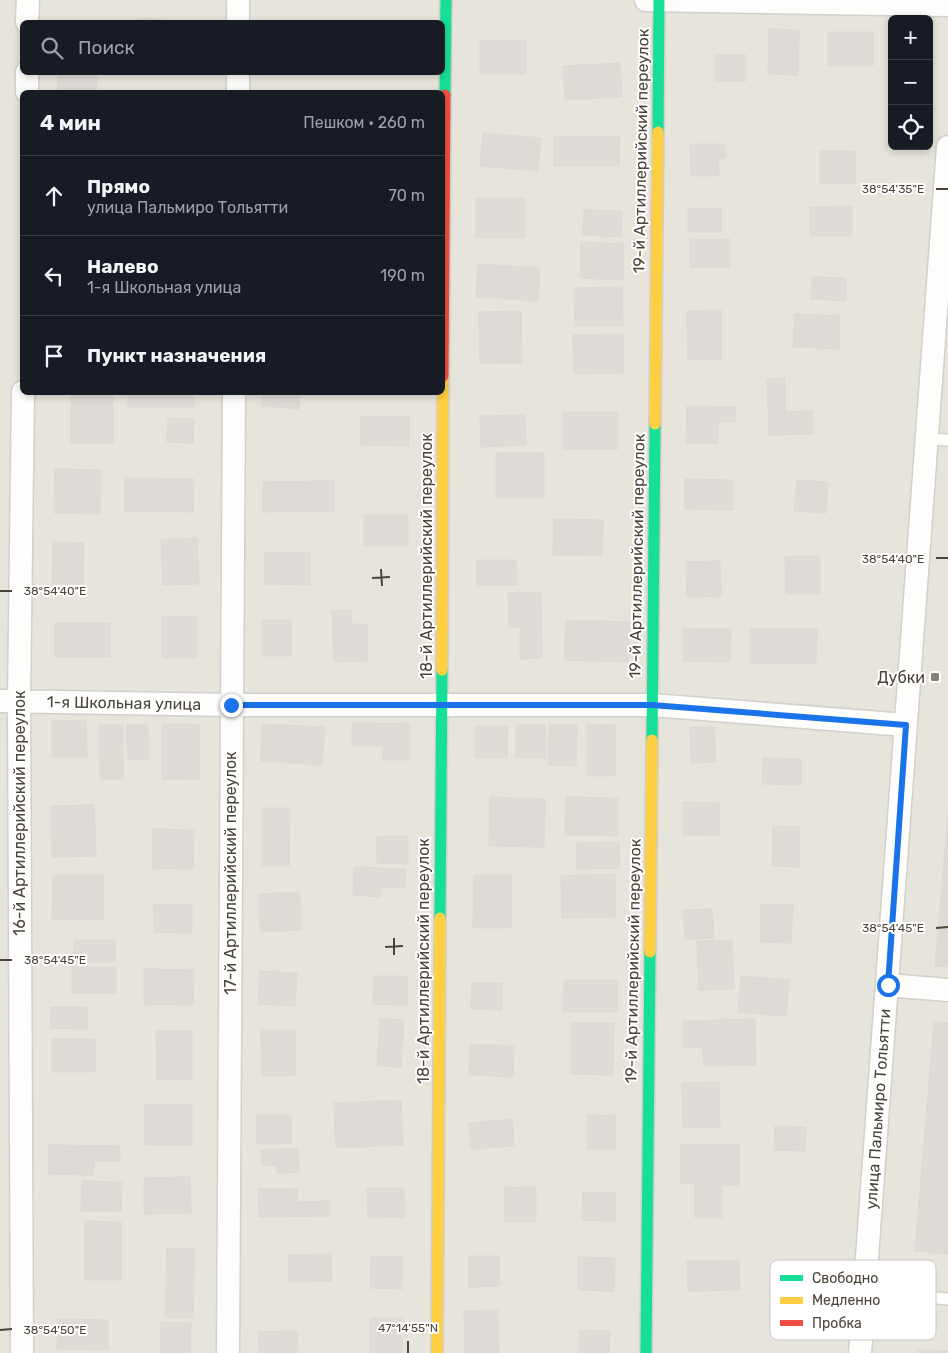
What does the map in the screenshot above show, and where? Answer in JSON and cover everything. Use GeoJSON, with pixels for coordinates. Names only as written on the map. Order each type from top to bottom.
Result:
{"type":"FeatureCollection","features":[{"type":"Feature","properties":{"kind":"street"},"geometry":{"type":"LineString","coordinates":[[28,0],[28,20]]}},
{"type":"Feature","properties":{"kind":"street"},"geometry":{"type":"LineString","coordinates":[[238,0],[238,20]]}},
{"type":"Feature","properties":{"kind":"street","name":"18-й Артиллерийский переулок"},"geometry":{"type":"LineString","coordinates":[[445,141],[446,0]]}},
{"type":"Feature","properties":{"kind":"street"},"geometry":{"type":"LineString","coordinates":[[646,0],[948,5]]}},
{"type":"Feature","properties":{"kind":"street","name":"19-й Артиллерийский переулок"},"geometry":{"type":"LineString","coordinates":[[646,1353],[659,0]]}},
{"type":"Feature","properties":{"kind":"street"},"geometry":{"type":"LineString","coordinates":[[27,75],[27,90]]}},
{"type":"Feature","properties":{"kind":"street"},"geometry":{"type":"LineString","coordinates":[[238,75],[238,90]]}},
{"type":"Feature","properties":{"kind":"street","name":"улица Пальмиро Тольятти"},"geometry":{"type":"LineString","coordinates":[[867,1260],[906,725],[938,440],[948,147]]}},
{"type":"Feature","properties":{"kind":"street","name":"16-й Артиллерийский переулок"},"geometry":{"type":"LineString","coordinates":[[22,1353],[9,701],[23,395]]}},
{"type":"Feature","properties":{"kind":"street","name":"17-й Артиллерийский переулок"},"geometry":{"type":"LineString","coordinates":[[228,1353],[234,395]]}},
{"type":"Feature","properties":{"kind":"street","name":"18-й Артиллерийский переулок"},"geometry":{"type":"LineString","coordinates":[[437,1353],[443,395]]}},
{"type":"Feature","properties":{"kind":"street","name":"1-я Школьная улица"},"geometry":{"type":"LineString","coordinates":[[9,701],[231,705],[652,705],[906,725]]}},
{"type":"Feature","properties":{"kind":"street"},"geometry":{"type":"LineString","coordinates":[[888,985],[948,990]]}},
{"type":"Feature","properties":{"kind":"street","name":"улица Пальмиро Тольятти"},"geometry":{"type":"LineString","coordinates":[[860,1353],[861,1340]]}},
{"type":"Feature","properties":{"kind":"shaded area"},"geometry":{"type":"Polygon","coordinates":[[[0,0],[948,0],[948,1353],[0,1353],[0,0]]]}},
{"type":"Feature","properties":{"kind":"building"},"geometry":{"type":"Polygon","coordinates":[[[138,18],[166,20],[138,20],[138,18]]]}},
{"type":"Feature","properties":{"kind":"building"},"geometry":{"type":"Polygon","coordinates":[[[769,29],[799,30],[798,75],[768,74],[769,29]]]}},
{"type":"Feature","properties":{"kind":"building"},"geometry":{"type":"Polygon","coordinates":[[[828,32],[873,32],[873,66],[828,66],[828,32]]]}},
{"type":"Feature","properties":{"kind":"building"},"geometry":{"type":"Polygon","coordinates":[[[480,41],[526,41],[526,74],[480,74],[480,41]]]}},
{"type":"Feature","properties":{"kind":"building"},"geometry":{"type":"Polygon","coordinates":[[[715,55],[746,55],[746,81],[715,81],[715,55]]]}},
{"type":"Feature","properties":{"kind":"building"},"geometry":{"type":"Polygon","coordinates":[[[620,63],[622,97],[565,100],[563,66],[620,63]]]}},
{"type":"Feature","properties":{"kind":"building"},"geometry":{"type":"Polygon","coordinates":[[[58,75],[97,75],[97,90],[58,90],[58,75]]]}},
{"type":"Feature","properties":{"kind":"building"},"geometry":{"type":"Polygon","coordinates":[[[483,133],[541,138],[538,171],[480,166],[483,133]]]}},
{"type":"Feature","properties":{"kind":"building"},"geometry":{"type":"Polygon","coordinates":[[[554,137],[620,137],[619,166],[554,166],[554,137]]]}},
{"type":"Feature","properties":{"kind":"building"},"geometry":{"type":"Polygon","coordinates":[[[690,144],[725,144],[725,159],[718,157],[719,176],[691,176],[690,144]]]}},
{"type":"Feature","properties":{"kind":"building"},"geometry":{"type":"Polygon","coordinates":[[[820,151],[855,151],[855,184],[820,183],[820,151]]]}},
{"type":"Feature","properties":{"kind":"building"},"geometry":{"type":"Polygon","coordinates":[[[476,198],[525,198],[525,238],[476,238],[476,198]]]}},
{"type":"Feature","properties":{"kind":"building"},"geometry":{"type":"Polygon","coordinates":[[[852,206],[852,236],[810,236],[810,207],[852,206]]]}},
{"type":"Feature","properties":{"kind":"building"},"geometry":{"type":"Polygon","coordinates":[[[688,208],[721,209],[721,232],[688,232],[688,208]]]}},
{"type":"Feature","properties":{"kind":"building"},"geometry":{"type":"Polygon","coordinates":[[[584,210],[622,211],[621,237],[583,235],[584,210]]]}},
{"type":"Feature","properties":{"kind":"building"},"geometry":{"type":"Polygon","coordinates":[[[690,239],[730,239],[730,267],[690,267],[690,239]]]}},
{"type":"Feature","properties":{"kind":"building"},"geometry":{"type":"Polygon","coordinates":[[[581,242],[624,244],[623,280],[580,278],[581,242]]]}},
{"type":"Feature","properties":{"kind":"building"},"geometry":{"type":"Polygon","coordinates":[[[478,264],[540,268],[538,301],[476,297],[478,264]]]}},
{"type":"Feature","properties":{"kind":"building"},"geometry":{"type":"Polygon","coordinates":[[[812,277],[846,278],[846,301],[811,299],[812,277]]]}},
{"type":"Feature","properties":{"kind":"building"},"geometry":{"type":"Polygon","coordinates":[[[622,287],[623,326],[575,326],[574,288],[622,287]]]}},
{"type":"Feature","properties":{"kind":"building"},"geometry":{"type":"Polygon","coordinates":[[[721,310],[721,359],[688,360],[687,311],[721,310]]]}},
{"type":"Feature","properties":{"kind":"building"},"geometry":{"type":"Polygon","coordinates":[[[521,311],[522,363],[480,364],[479,312],[521,311]]]}},
{"type":"Feature","properties":{"kind":"building"},"geometry":{"type":"Polygon","coordinates":[[[795,314],[840,316],[839,349],[793,347],[795,314]]]}},
{"type":"Feature","properties":{"kind":"building"},"geometry":{"type":"Polygon","coordinates":[[[623,334],[624,373],[574,374],[573,335],[623,334]]]}},
{"type":"Feature","properties":{"kind":"building"},"geometry":{"type":"Polygon","coordinates":[[[785,378],[785,412],[813,411],[813,434],[769,435],[767,379],[785,378]]]}},
{"type":"Feature","properties":{"kind":"building"},"geometry":{"type":"Polygon","coordinates":[[[71,395],[113,395],[113,443],[71,443],[71,395]]]}},
{"type":"Feature","properties":{"kind":"building"},"geometry":{"type":"Polygon","coordinates":[[[128,395],[194,395],[194,407],[128,407],[128,395]]]}},
{"type":"Feature","properties":{"kind":"building"},"geometry":{"type":"Polygon","coordinates":[[[262,395],[300,395],[299,409],[261,406],[262,395]]]}},
{"type":"Feature","properties":{"kind":"building"},"geometry":{"type":"Polygon","coordinates":[[[687,406],[735,407],[735,422],[718,422],[718,443],[686,443],[687,406]]]}},
{"type":"Feature","properties":{"kind":"building"},"geometry":{"type":"Polygon","coordinates":[[[563,412],[618,412],[618,449],[563,449],[563,412]]]}},
{"type":"Feature","properties":{"kind":"building"},"geometry":{"type":"Polygon","coordinates":[[[525,415],[526,445],[481,447],[480,416],[525,415]]]}},
{"type":"Feature","properties":{"kind":"building"},"geometry":{"type":"Polygon","coordinates":[[[361,417],[409,417],[409,446],[361,445],[361,417]]]}},
{"type":"Feature","properties":{"kind":"building"},"geometry":{"type":"Polygon","coordinates":[[[168,418],[194,419],[193,443],[167,442],[168,418]]]}},
{"type":"Feature","properties":{"kind":"building"},"geometry":{"type":"Polygon","coordinates":[[[496,453],[544,453],[544,498],[496,498],[496,453]]]}},
{"type":"Feature","properties":{"kind":"building"},"geometry":{"type":"Polygon","coordinates":[[[55,469],[101,470],[100,514],[54,513],[55,469]]]}},
{"type":"Feature","properties":{"kind":"building"},"geometry":{"type":"Polygon","coordinates":[[[125,478],[194,479],[193,512],[125,511],[125,478]]]}},
{"type":"Feature","properties":{"kind":"building"},"geometry":{"type":"Polygon","coordinates":[[[685,479],[733,480],[733,510],[685,509],[685,479]]]}},
{"type":"Feature","properties":{"kind":"building"},"geometry":{"type":"Polygon","coordinates":[[[797,480],[828,482],[826,513],[794,511],[797,480]]]}},
{"type":"Feature","properties":{"kind":"building"},"geometry":{"type":"Polygon","coordinates":[[[334,481],[334,511],[263,512],[263,482],[334,481]]]}},
{"type":"Feature","properties":{"kind":"building"},"geometry":{"type":"Polygon","coordinates":[[[364,515],[408,515],[408,546],[364,546],[364,515]]]}},
{"type":"Feature","properties":{"kind":"building"},"geometry":{"type":"Polygon","coordinates":[[[554,519],[603,520],[602,556],[553,555],[554,519]]]}},
{"type":"Feature","properties":{"kind":"building"},"geometry":{"type":"Polygon","coordinates":[[[197,538],[199,584],[163,585],[161,540],[197,538]]]}},
{"type":"Feature","properties":{"kind":"building"},"geometry":{"type":"Polygon","coordinates":[[[53,542],[84,543],[83,584],[52,584],[53,542]]]}},
{"type":"Feature","properties":{"kind":"building"},"geometry":{"type":"Polygon","coordinates":[[[265,553],[310,553],[310,585],[265,584],[265,553]]]}},
{"type":"Feature","properties":{"kind":"building"},"geometry":{"type":"Polygon","coordinates":[[[785,556],[820,556],[820,594],[786,594],[785,556]]]}},
{"type":"Feature","properties":{"kind":"building"},"geometry":{"type":"Polygon","coordinates":[[[477,560],[516,560],[517,585],[477,585],[477,560]]]}},
{"type":"Feature","properties":{"kind":"building"},"geometry":{"type":"Polygon","coordinates":[[[720,561],[721,596],[687,597],[686,562],[720,561]]]}},
{"type":"Feature","properties":{"kind":"building"},"geometry":{"type":"Polygon","coordinates":[[[541,592],[542,658],[520,659],[520,627],[509,627],[508,593],[541,592]]]}},
{"type":"Feature","properties":{"kind":"building"},"geometry":{"type":"Polygon","coordinates":[[[332,610],[351,610],[351,624],[367,624],[368,661],[334,662],[332,610]]]}},
{"type":"Feature","properties":{"kind":"building"},"geometry":{"type":"Polygon","coordinates":[[[162,617],[197,617],[197,658],[162,658],[162,617]]]}},
{"type":"Feature","properties":{"kind":"building"},"geometry":{"type":"Polygon","coordinates":[[[262,620],[291,620],[291,656],[262,656],[262,620]]]}},
{"type":"Feature","properties":{"kind":"building"},"geometry":{"type":"Polygon","coordinates":[[[566,620],[630,622],[628,662],[564,660],[566,620]]]}},
{"type":"Feature","properties":{"kind":"building"},"geometry":{"type":"Polygon","coordinates":[[[55,623],[110,623],[110,657],[55,657],[55,623]]]}},
{"type":"Feature","properties":{"kind":"building"},"geometry":{"type":"Polygon","coordinates":[[[683,628],[731,629],[730,662],[683,661],[683,628]]]}},
{"type":"Feature","properties":{"kind":"building"},"geometry":{"type":"Polygon","coordinates":[[[750,629],[817,629],[816,663],[750,663],[750,629]]]}},
{"type":"Feature","properties":{"kind":"building"},"geometry":{"type":"Polygon","coordinates":[[[52,721],[86,721],[87,757],[52,757],[52,721]]]}},
{"type":"Feature","properties":{"kind":"building"},"geometry":{"type":"Polygon","coordinates":[[[352,723],[410,724],[410,760],[383,760],[383,746],[352,746],[352,723]]]}},
{"type":"Feature","properties":{"kind":"building"},"geometry":{"type":"Polygon","coordinates":[[[148,724],[149,759],[128,760],[127,725],[148,724]]]}},
{"type":"Feature","properties":{"kind":"building"},"geometry":{"type":"Polygon","coordinates":[[[162,724],[199,724],[199,780],[162,779],[162,724]]]}},
{"type":"Feature","properties":{"kind":"building"},"geometry":{"type":"Polygon","coordinates":[[[262,724],[325,727],[322,765],[261,761],[262,724]]]}},
{"type":"Feature","properties":{"kind":"building"},"geometry":{"type":"Polygon","coordinates":[[[587,724],[615,725],[615,776],[587,776],[587,724]]]}},
{"type":"Feature","properties":{"kind":"building"},"geometry":{"type":"Polygon","coordinates":[[[99,725],[123,725],[123,779],[100,780],[99,725]]]}},
{"type":"Feature","properties":{"kind":"building"},"geometry":{"type":"Polygon","coordinates":[[[516,725],[545,725],[545,758],[516,758],[516,725]]]}},
{"type":"Feature","properties":{"kind":"building"},"geometry":{"type":"Polygon","coordinates":[[[549,725],[577,725],[576,766],[548,765],[549,725]]]}},
{"type":"Feature","properties":{"kind":"building"},"geometry":{"type":"Polygon","coordinates":[[[475,726],[508,726],[507,758],[475,758],[475,726]]]}},
{"type":"Feature","properties":{"kind":"building"},"geometry":{"type":"Polygon","coordinates":[[[690,727],[714,727],[716,762],[691,763],[690,727]]]}},
{"type":"Feature","properties":{"kind":"building"},"geometry":{"type":"Polygon","coordinates":[[[763,758],[801,759],[801,785],[762,784],[763,758]]]}},
{"type":"Feature","properties":{"kind":"building"},"geometry":{"type":"Polygon","coordinates":[[[490,797],[545,799],[544,847],[489,846],[490,797]]]}},
{"type":"Feature","properties":{"kind":"building"},"geometry":{"type":"Polygon","coordinates":[[[566,797],[618,798],[618,836],[565,835],[566,797]]]}},
{"type":"Feature","properties":{"kind":"building"},"geometry":{"type":"Polygon","coordinates":[[[683,802],[719,803],[719,836],[683,835],[683,802]]]}},
{"type":"Feature","properties":{"kind":"building"},"geometry":{"type":"Polygon","coordinates":[[[94,805],[96,856],[52,857],[51,806],[94,805]]]}},
{"type":"Feature","properties":{"kind":"building"},"geometry":{"type":"Polygon","coordinates":[[[262,808],[290,808],[289,866],[262,866],[262,808]]]}},
{"type":"Feature","properties":{"kind":"building"},"geometry":{"type":"Polygon","coordinates":[[[948,814],[948,967],[935,966],[948,814]]]}},
{"type":"Feature","properties":{"kind":"building"},"geometry":{"type":"Polygon","coordinates":[[[773,826],[800,827],[799,867],[772,866],[773,826]]]}},
{"type":"Feature","properties":{"kind":"building"},"geometry":{"type":"Polygon","coordinates":[[[153,829],[194,830],[193,869],[152,868],[153,829]]]}},
{"type":"Feature","properties":{"kind":"building"},"geometry":{"type":"Polygon","coordinates":[[[377,836],[408,836],[408,864],[377,863],[377,836]]]}},
{"type":"Feature","properties":{"kind":"building"},"geometry":{"type":"Polygon","coordinates":[[[619,842],[620,868],[577,869],[576,843],[619,842]]]}},
{"type":"Feature","properties":{"kind":"building"},"geometry":{"type":"Polygon","coordinates":[[[354,867],[406,869],[405,888],[381,887],[380,897],[353,895],[354,867]]]}},
{"type":"Feature","properties":{"kind":"building"},"geometry":{"type":"Polygon","coordinates":[[[615,874],[616,917],[562,918],[561,876],[615,874]]]}},
{"type":"Feature","properties":{"kind":"building"},"geometry":{"type":"Polygon","coordinates":[[[53,875],[103,875],[103,919],[52,919],[53,875]]]}},
{"type":"Feature","properties":{"kind":"building"},"geometry":{"type":"Polygon","coordinates":[[[474,875],[511,875],[511,928],[473,928],[474,875]]]}},
{"type":"Feature","properties":{"kind":"building"},"geometry":{"type":"Polygon","coordinates":[[[300,892],[301,930],[260,932],[259,894],[300,892]]]}},
{"type":"Feature","properties":{"kind":"building"},"geometry":{"type":"Polygon","coordinates":[[[154,904],[192,905],[192,933],[154,932],[154,904]]]}},
{"type":"Feature","properties":{"kind":"building"},"geometry":{"type":"Polygon","coordinates":[[[761,904],[793,905],[791,943],[760,942],[761,904]]]}},
{"type":"Feature","properties":{"kind":"building"},"geometry":{"type":"Polygon","coordinates":[[[712,909],[714,938],[685,939],[683,910],[712,909]]]}},
{"type":"Feature","properties":{"kind":"building"},"geometry":{"type":"Polygon","coordinates":[[[74,940],[115,940],[115,962],[74,962],[74,940]]]}},
{"type":"Feature","properties":{"kind":"building"},"geometry":{"type":"Polygon","coordinates":[[[732,940],[734,989],[699,990],[697,941],[732,940]]]}},
{"type":"Feature","properties":{"kind":"building"},"geometry":{"type":"Polygon","coordinates":[[[72,967],[116,967],[116,993],[72,993],[72,967]]]}},
{"type":"Feature","properties":{"kind":"building"},"geometry":{"type":"Polygon","coordinates":[[[144,969],[194,970],[193,1005],[144,1004],[144,969]]]}},
{"type":"Feature","properties":{"kind":"building"},"geometry":{"type":"Polygon","coordinates":[[[260,971],[297,973],[295,1006],[258,1004],[260,971]]]}},
{"type":"Feature","properties":{"kind":"building"},"geometry":{"type":"Polygon","coordinates":[[[374,976],[407,976],[407,1005],[373,1004],[374,976]]]}},
{"type":"Feature","properties":{"kind":"building"},"geometry":{"type":"Polygon","coordinates":[[[741,976],[789,980],[786,1016],[738,1012],[741,976]]]}},
{"type":"Feature","properties":{"kind":"building"},"geometry":{"type":"Polygon","coordinates":[[[564,980],[617,980],[617,1012],[563,1012],[564,980]]]}},
{"type":"Feature","properties":{"kind":"building"},"geometry":{"type":"Polygon","coordinates":[[[472,983],[502,983],[502,1010],[471,1009],[472,983]]]}},
{"type":"Feature","properties":{"kind":"building"},"geometry":{"type":"Polygon","coordinates":[[[51,1007],[87,1007],[87,1029],[50,1028],[51,1007]]]}},
{"type":"Feature","properties":{"kind":"building"},"geometry":{"type":"Polygon","coordinates":[[[380,1019],[404,1020],[401,1067],[377,1066],[380,1019]]]}},
{"type":"Feature","properties":{"kind":"building"},"geometry":{"type":"Polygon","coordinates":[[[755,1019],[756,1065],[704,1066],[703,1047],[683,1048],[683,1021],[755,1019]]]}},
{"type":"Feature","properties":{"kind":"building"},"geometry":{"type":"Polygon","coordinates":[[[934,1022],[948,1023],[948,1254],[915,1251],[934,1022]]]}},
{"type":"Feature","properties":{"kind":"building"},"geometry":{"type":"Polygon","coordinates":[[[571,1023],[614,1023],[613,1075],[571,1074],[571,1023]]]}},
{"type":"Feature","properties":{"kind":"building"},"geometry":{"type":"Polygon","coordinates":[[[261,1030],[295,1030],[295,1076],[262,1076],[261,1030]]]}},
{"type":"Feature","properties":{"kind":"building"},"geometry":{"type":"Polygon","coordinates":[[[156,1031],[192,1031],[192,1079],[157,1080],[156,1031]]]}},
{"type":"Feature","properties":{"kind":"building"},"geometry":{"type":"Polygon","coordinates":[[[52,1039],[95,1039],[95,1072],[52,1072],[52,1039]]]}},
{"type":"Feature","properties":{"kind":"building"},"geometry":{"type":"Polygon","coordinates":[[[470,1044],[514,1046],[513,1077],[469,1075],[470,1044]]]}},
{"type":"Feature","properties":{"kind":"building"},"geometry":{"type":"Polygon","coordinates":[[[719,1082],[720,1127],[683,1128],[682,1083],[719,1082]]]}},
{"type":"Feature","properties":{"kind":"building"},"geometry":{"type":"Polygon","coordinates":[[[401,1100],[403,1145],[336,1148],[334,1103],[401,1100]]]}},
{"type":"Feature","properties":{"kind":"building"},"geometry":{"type":"Polygon","coordinates":[[[145,1105],[192,1105],[192,1145],[145,1145],[145,1105]]]}},
{"type":"Feature","properties":{"kind":"building"},"geometry":{"type":"Polygon","coordinates":[[[257,1115],[291,1115],[291,1144],[257,1144],[257,1115]]]}},
{"type":"Feature","properties":{"kind":"building"},"geometry":{"type":"Polygon","coordinates":[[[587,1115],[616,1116],[615,1149],[587,1149],[587,1115]]]}},
{"type":"Feature","properties":{"kind":"building"},"geometry":{"type":"Polygon","coordinates":[[[512,1119],[514,1146],[471,1149],[469,1123],[512,1119]]]}},
{"type":"Feature","properties":{"kind":"building"},"geometry":{"type":"Polygon","coordinates":[[[775,1126],[806,1127],[805,1151],[774,1150],[775,1126]]]}},
{"type":"Feature","properties":{"kind":"building"},"geometry":{"type":"Polygon","coordinates":[[[49,1145],[120,1146],[120,1161],[94,1161],[93,1175],[48,1174],[49,1145]]]}},
{"type":"Feature","properties":{"kind":"building"},"geometry":{"type":"Polygon","coordinates":[[[681,1145],[739,1145],[739,1185],[722,1185],[722,1218],[695,1218],[695,1183],[681,1183],[681,1145]]]}},
{"type":"Feature","properties":{"kind":"building"},"geometry":{"type":"Polygon","coordinates":[[[298,1148],[299,1172],[277,1173],[277,1165],[262,1166],[261,1150],[298,1148]]]}},
{"type":"Feature","properties":{"kind":"building"},"geometry":{"type":"Polygon","coordinates":[[[190,1177],[191,1213],[144,1214],[144,1178],[190,1177]]]}},
{"type":"Feature","properties":{"kind":"building"},"geometry":{"type":"Polygon","coordinates":[[[82,1181],[122,1182],[121,1212],[81,1211],[82,1181]]]}},
{"type":"Feature","properties":{"kind":"building"},"geometry":{"type":"Polygon","coordinates":[[[536,1187],[536,1222],[505,1222],[504,1188],[536,1187]]]}},
{"type":"Feature","properties":{"kind":"building"},"geometry":{"type":"Polygon","coordinates":[[[297,1188],[298,1202],[330,1201],[330,1216],[259,1217],[258,1189],[297,1188]]]}},
{"type":"Feature","properties":{"kind":"building"},"geometry":{"type":"Polygon","coordinates":[[[367,1188],[404,1188],[405,1217],[368,1218],[367,1188]]]}},
{"type":"Feature","properties":{"kind":"building"},"geometry":{"type":"Polygon","coordinates":[[[583,1192],[616,1193],[615,1221],[582,1220],[583,1192]]]}},
{"type":"Feature","properties":{"kind":"building"},"geometry":{"type":"Polygon","coordinates":[[[85,1221],[121,1222],[121,1280],[85,1280],[85,1221]]]}},
{"type":"Feature","properties":{"kind":"building"},"geometry":{"type":"Polygon","coordinates":[[[167,1248],[195,1249],[193,1318],[165,1318],[167,1248]]]}},
{"type":"Feature","properties":{"kind":"building"},"geometry":{"type":"Polygon","coordinates":[[[331,1254],[332,1281],[289,1282],[289,1255],[331,1254]]]}},
{"type":"Feature","properties":{"kind":"building"},"geometry":{"type":"Polygon","coordinates":[[[371,1256],[403,1257],[402,1289],[370,1288],[371,1256]]]}},
{"type":"Feature","properties":{"kind":"building"},"geometry":{"type":"Polygon","coordinates":[[[469,1256],[499,1256],[500,1286],[469,1287],[469,1256]]]}},
{"type":"Feature","properties":{"kind":"building"},"geometry":{"type":"Polygon","coordinates":[[[578,1257],[615,1258],[614,1291],[578,1290],[578,1257]]]}},
{"type":"Feature","properties":{"kind":"building"},"geometry":{"type":"Polygon","coordinates":[[[739,1260],[740,1290],[688,1291],[687,1261],[739,1260]]]}},
{"type":"Feature","properties":{"kind":"building"},"geometry":{"type":"Polygon","coordinates":[[[498,1310],[499,1353],[465,1353],[464,1311],[498,1310]]]}},
{"type":"Feature","properties":{"kind":"building"},"geometry":{"type":"Polygon","coordinates":[[[370,1318],[402,1318],[402,1353],[370,1353],[370,1318]]]}},
{"type":"Feature","properties":{"kind":"building"},"geometry":{"type":"Polygon","coordinates":[[[58,1319],[108,1320],[108,1350],[57,1349],[58,1319]]]}},
{"type":"Feature","properties":{"kind":"building"},"geometry":{"type":"Polygon","coordinates":[[[161,1322],[191,1323],[190,1353],[160,1353],[161,1322]]]}},
{"type":"Feature","properties":{"kind":"building"},"geometry":{"type":"Polygon","coordinates":[[[580,1330],[610,1331],[609,1353],[579,1353],[580,1330]]]}},
{"type":"Feature","properties":{"kind":"building"},"geometry":{"type":"Polygon","coordinates":[[[297,1331],[298,1353],[259,1353],[258,1332],[297,1331]]]}},
{"type":"Feature","properties":{"kind":"building"},"geometry":{"type":"Polygon","coordinates":[[[918,1350],[948,1351],[948,1353],[918,1353],[918,1350]]]}},
{"type":"Feature","properties":{"kind":"traffic: fast"},"geometry":{"type":"LineString","coordinates":[[445,95],[446,0]]}},
{"type":"Feature","properties":{"kind":"traffic: fast"},"geometry":{"type":"LineString","coordinates":[[658,132],[659,0]]}},
{"type":"Feature","properties":{"kind":"traffic: fast"},"geometry":{"type":"LineString","coordinates":[[652,740],[655,424]]}},
{"type":"Feature","properties":{"kind":"traffic: fast"},"geometry":{"type":"LineString","coordinates":[[440,918],[442,670]]}},
{"type":"Feature","properties":{"kind":"traffic: fast"},"geometry":{"type":"LineString","coordinates":[[646,1353],[650,952]]}},
{"type":"Feature","properties":{"kind":"traffic: slow"},"geometry":{"type":"LineString","coordinates":[[655,424],[658,132]]}},
{"type":"Feature","properties":{"kind":"traffic: slow"},"geometry":{"type":"LineString","coordinates":[[442,670],[443,395]]}},
{"type":"Feature","properties":{"kind":"traffic: slow"},"geometry":{"type":"LineString","coordinates":[[650,952],[652,740]]}},
{"type":"Feature","properties":{"kind":"traffic: slow"},"geometry":{"type":"LineString","coordinates":[[437,1353],[440,918]]}},
{"type":"Feature","properties":{"kind":"place","name":"Дубки"},"geometry":{"type":"Point","coordinates":[935,677]}},
{"type":"Feature","properties":{"kind":"route"},"geometry":{"type":"LineString","coordinates":[[231,705],[652,705],[906,725],[888,985]]}}]}
